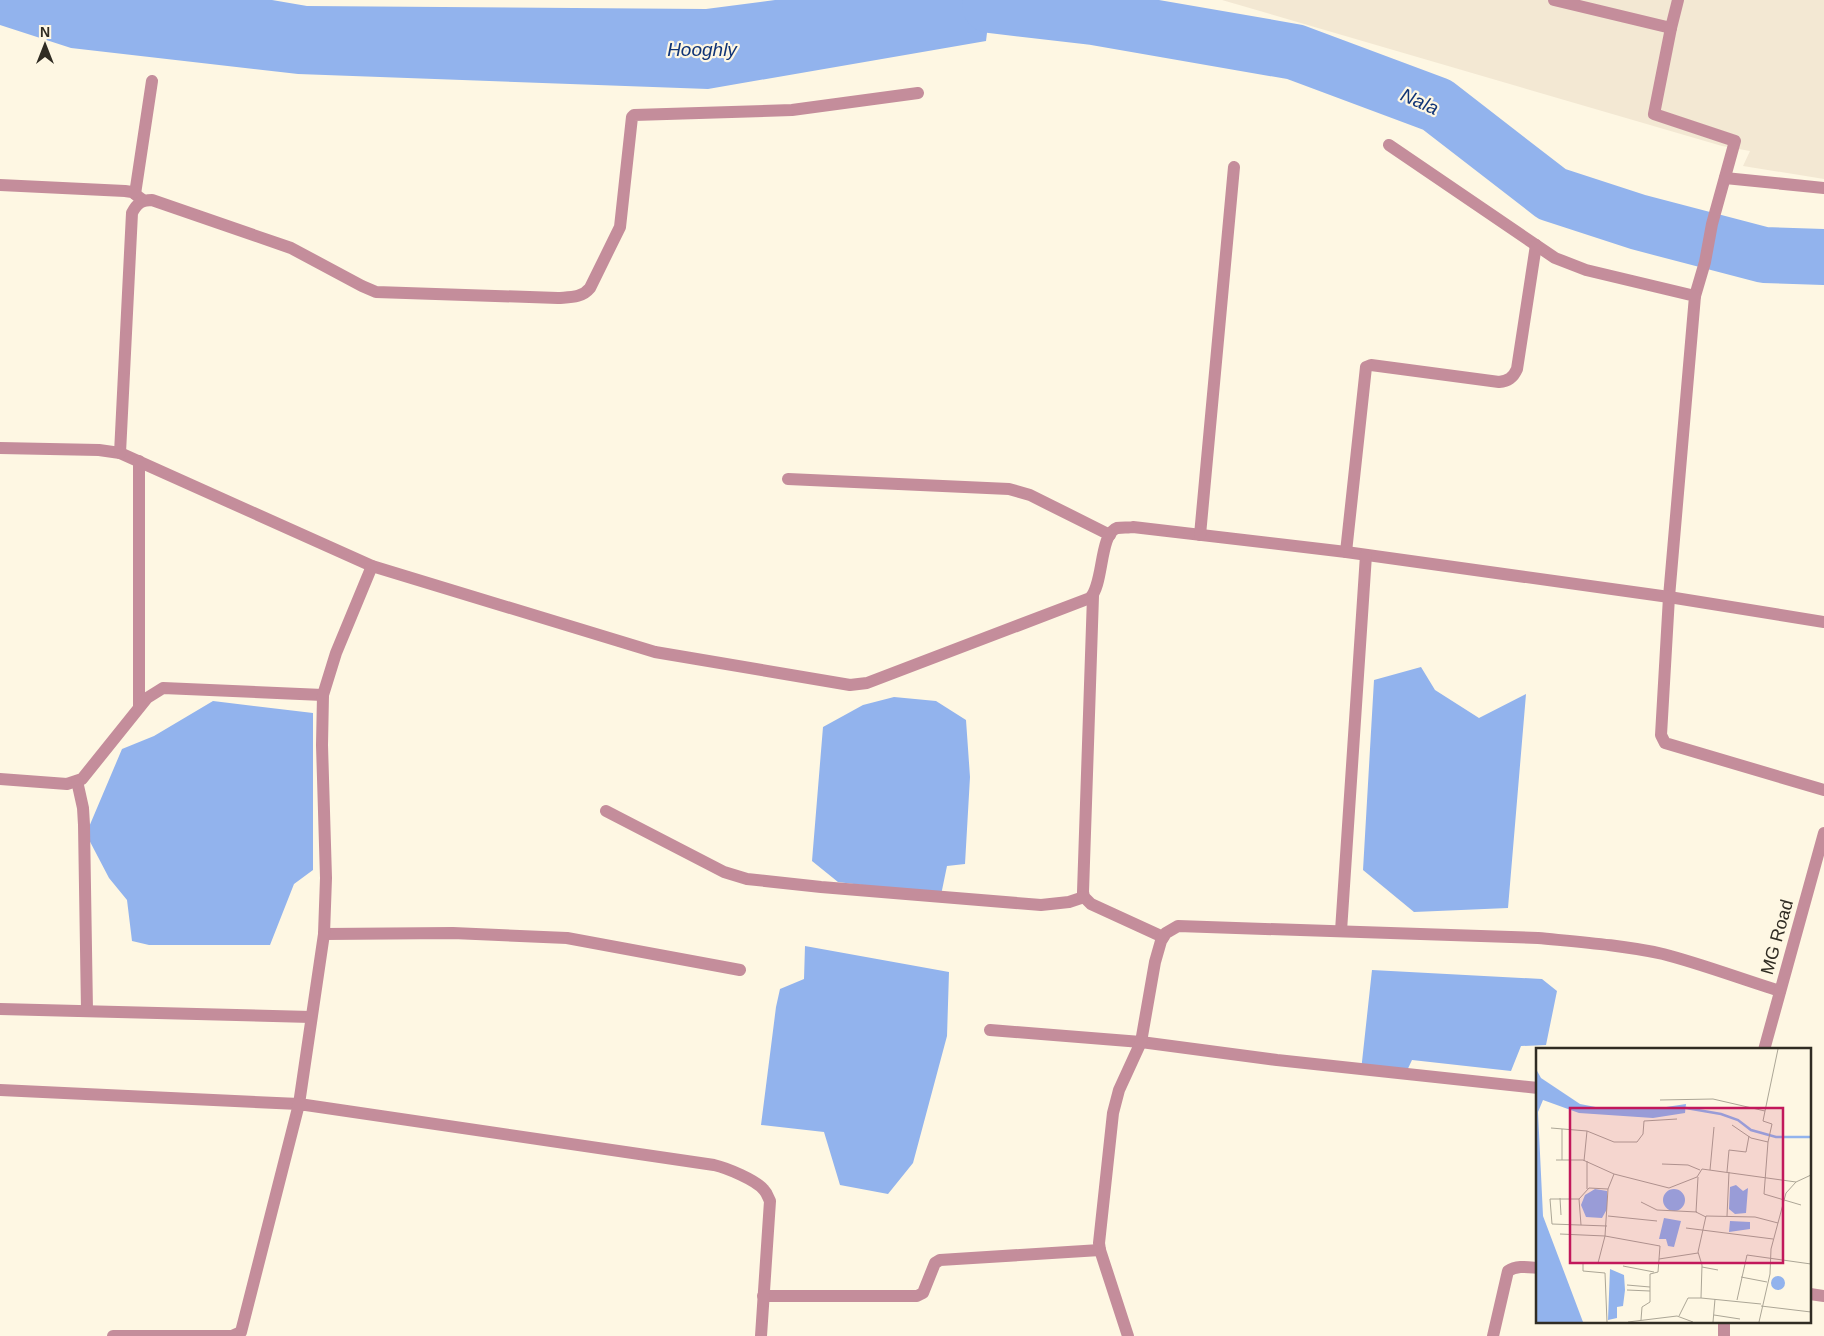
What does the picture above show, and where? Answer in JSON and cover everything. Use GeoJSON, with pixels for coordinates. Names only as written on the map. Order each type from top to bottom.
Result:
{"type":"FeatureCollection","features":[{"type":"Feature","properties":{"kind":"street"},"geometry":{"type":"LineString","coordinates":[[1554,0],[1671,28]]}},
{"type":"Feature","properties":{"kind":"street"},"geometry":{"type":"LineString","coordinates":[[1678,0],[1654,114],[1735,141],[1712,224],[1705,262],[1695,296],[1669,597],[1661,735],[1665,743],[1824,790]]}},
{"type":"Feature","properties":{"kind":"street"},"geometry":{"type":"LineString","coordinates":[[120,454],[132,213],[139,197],[152,81]]}},
{"type":"Feature","properties":{"kind":"street"},"geometry":{"type":"LineString","coordinates":[[0,185],[125,191],[291,248],[376,292],[572,297],[584,294],[590,288],[620,227],[632,117],[634,115],[792,110],[918,93]]}},
{"type":"Feature","properties":{"kind":"street"},"geometry":{"type":"LineString","coordinates":[[1390,145],[1555,258],[1586,270],[1695,296]]}},
{"type":"Feature","properties":{"kind":"street"},"geometry":{"type":"LineString","coordinates":[[1200,535],[1234,167]]}},
{"type":"Feature","properties":{"kind":"street"},"geometry":{"type":"LineString","coordinates":[[1725,178],[1824,188]]}},
{"type":"Feature","properties":{"kind":"street"},"geometry":{"type":"LineString","coordinates":[[1346,552],[1366,367],[1372,365],[1499,382],[1508,381],[1515,375],[1517,369],[1536,245]]}},
{"type":"Feature","properties":{"kind":"street"},"geometry":{"type":"LineString","coordinates":[[0,448],[98,450],[120,454],[372,566],[655,652],[850,685],[867,683],[1093,596]]}},
{"type":"Feature","properties":{"kind":"street"},"geometry":{"type":"LineString","coordinates":[[139,461],[139,707]]}},
{"type":"Feature","properties":{"kind":"street"},"geometry":{"type":"LineString","coordinates":[[788,479],[1009,489],[1030,495],[1110,535]]}},
{"type":"Feature","properties":{"kind":"street"},"geometry":{"type":"LineString","coordinates":[[1163,937],[1091,904],[1084,897],[1083,892],[1093,596],[1103,554],[1110,535],[1118,528],[1134,527],[1346,552],[1669,597],[1824,622]]}},
{"type":"Feature","properties":{"kind":"street"},"geometry":{"type":"LineString","coordinates":[[1341,932],[1366,555]]}},
{"type":"Feature","properties":{"kind":"street"},"geometry":{"type":"LineString","coordinates":[[113,1336],[232,1336],[241,1332],[299,1104],[324,934],[326,878],[322,745],[323,695],[336,653],[372,566]]}},
{"type":"Feature","properties":{"kind":"street"},"geometry":{"type":"LineString","coordinates":[[0,779],[66,784],[82,779],[139,707],[151,694],[163,688],[323,695]]}},
{"type":"Feature","properties":{"kind":"street"},"geometry":{"type":"LineString","coordinates":[[77,781],[83,808],[84,825],[87,1011]]}},
{"type":"Feature","properties":{"kind":"street"},"geometry":{"type":"LineString","coordinates":[[606,810],[724,872],[747,879],[821,888],[1041,905],[1057,904],[1084,897]]}},
{"type":"Feature","properties":{"kind":"street","name":"MG Road"},"geometry":{"type":"LineString","coordinates":[[1765,1048],[1824,834]]}},
{"type":"Feature","properties":{"kind":"street"},"geometry":{"type":"LineString","coordinates":[[1128,1336],[1100,1250],[1113,1113],[1119,1090],[1141,1042],[1155,962],[1163,937],[1172,928],[1178,926],[1538,938],[1622,947],[1664,954],[1780,991]]}},
{"type":"Feature","properties":{"kind":"street"},"geometry":{"type":"LineString","coordinates":[[324,934],[453,932],[567,938],[740,970]]}},
{"type":"Feature","properties":{"kind":"street"},"geometry":{"type":"LineString","coordinates":[[0,1009],[311,1017]]}},
{"type":"Feature","properties":{"kind":"street"},"geometry":{"type":"LineString","coordinates":[[990,1030],[1141,1042],[1277,1060],[1536,1088]]}},
{"type":"Feature","properties":{"kind":"street"},"geometry":{"type":"LineString","coordinates":[[0,1090],[299,1104],[714,1165],[728,1169],[760,1186],[766,1192],[770,1201],[761,1336]]}},
{"type":"Feature","properties":{"kind":"street"},"geometry":{"type":"LineString","coordinates":[[763,1296],[917,1296],[923,1293],[935,1263],[940,1260],[1100,1250]]}},
{"type":"Feature","properties":{"kind":"street"},"geometry":{"type":"LineString","coordinates":[[1493,1336],[1508,1271],[1519,1266],[1536,1268]]}},
{"type":"Feature","properties":{"kind":"shaded area"},"geometry":{"type":"Polygon","coordinates":[[[1222,0],[1824,0],[1824,179],[1743,166],[1750,151],[1722,146],[1222,0]]]}},
{"type":"Feature","properties":{"kind":"water","name":"Hooghly"},"geometry":{"type":"Polygon","coordinates":[[[0,0],[272,0],[307,6],[706,9],[775,0],[991,0],[986,41],[708,89],[298,74],[71,48],[0,25],[0,0]]]}},
{"type":"Feature","properties":{"kind":"water"},"geometry":{"type":"Polygon","coordinates":[[[1421,667],[1435,690],[1479,718],[1526,694],[1508,908],[1414,912],[1363,870],[1374,680],[1421,667]]]}},
{"type":"Feature","properties":{"kind":"water"},"geometry":{"type":"Polygon","coordinates":[[[894,697],[936,701],[966,720],[970,777],[965,864],[947,866],[941,895],[838,882],[812,861],[823,727],[863,705],[894,697]]]}},
{"type":"Feature","properties":{"kind":"water"},"geometry":{"type":"Polygon","coordinates":[[[213,701],[313,713],[313,870],[294,884],[270,945],[149,945],[132,941],[127,900],[109,878],[86,834],[122,749],[154,736],[213,701]]]}},
{"type":"Feature","properties":{"kind":"water"},"geometry":{"type":"Polygon","coordinates":[[[805,946],[949,972],[947,1036],[913,1163],[888,1194],[840,1185],[824,1132],[761,1125],[780,989],[804,979],[805,946]]]}},
{"type":"Feature","properties":{"kind":"water"},"geometry":{"type":"Polygon","coordinates":[[[1372,970],[1542,979],[1557,991],[1546,1045],[1521,1046],[1511,1071],[1412,1060],[1404,1077],[1361,1071],[1372,970]]]}},
{"type":"Feature","properties":{"kind":"waterway","name":"Nala"},"geometry":{"type":"LineString","coordinates":[[990,5],[1093,17],[1295,52],[1437,105],[1552,194],[1638,222],[1764,255],[1824,257]]}}]}
